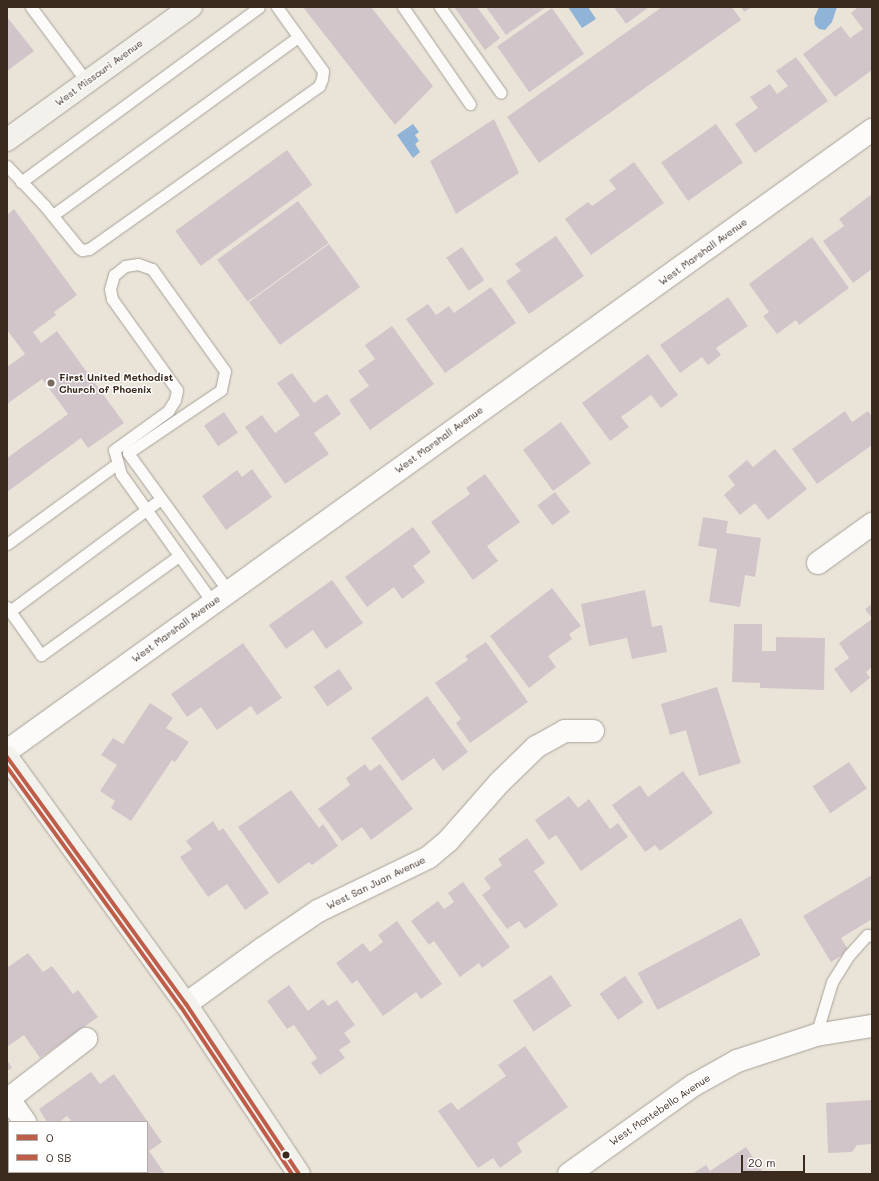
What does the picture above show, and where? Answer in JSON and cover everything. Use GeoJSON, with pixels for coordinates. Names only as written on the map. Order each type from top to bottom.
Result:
{"type":"FeatureCollection","features":[{"type":"Feature","properties":{"kind":"main road","name":"West Missouri Avenue"},"geometry":{"type":"LineString","coordinates":[[7,140],[191,7]]}},
{"type":"Feature","properties":{"kind":"main road"},"geometry":{"type":"LineString","coordinates":[[7,757],[186,1004],[300,1174]]}},
{"type":"Feature","properties":{"kind":"street","name":"West Marshall Avenue"},"geometry":{"type":"LineString","coordinates":[[7,751],[872,130]]}},
{"type":"Feature","properties":{"kind":"street"},"geometry":{"type":"LineString","coordinates":[[818,563],[872,524]]}},
{"type":"Feature","properties":{"kind":"street","name":"West San Juan Avenue"},"geometry":{"type":"LineString","coordinates":[[186,1004],[262,948],[318,911],[429,857],[448,842],[499,783],[536,747],[565,731],[593,731]]}},
{"type":"Feature","properties":{"kind":"street","name":"West Montebello Avenue"},"geometry":{"type":"LineString","coordinates":[[568,1174],[694,1085],[737,1061],[816,1035],[871,1028]]}},
{"type":"Feature","properties":{"kind":"street"},"geometry":{"type":"LineString","coordinates":[[24,1121],[8,1099],[86,1039]]}},
{"type":"Feature","properties":{"kind":"lane"},"geometry":{"type":"LineString","coordinates":[[30,7],[88,82]]}},
{"type":"Feature","properties":{"kind":"lane"},"geometry":{"type":"LineString","coordinates":[[21,182],[259,7]]}},
{"type":"Feature","properties":{"kind":"lane"},"geometry":{"type":"LineString","coordinates":[[7,166],[53,215],[79,248],[82,250],[89,249],[319,86],[323,71],[277,7]]}},
{"type":"Feature","properties":{"kind":"lane"},"geometry":{"type":"LineString","coordinates":[[403,7],[470,104]]}},
{"type":"Feature","properties":{"kind":"lane"},"geometry":{"type":"LineString","coordinates":[[440,7],[501,93]]}},
{"type":"Feature","properties":{"kind":"lane"},"geometry":{"type":"LineString","coordinates":[[53,215],[298,37]]}},
{"type":"Feature","properties":{"kind":"lane"},"geometry":{"type":"LineString","coordinates":[[138,264],[152,269],[225,371],[221,390],[128,453],[161,499],[221,597],[179,556],[121,474],[114,450],[168,411],[175,400],[177,390],[112,299],[110,289],[114,275],[125,266],[138,264]]}},
{"type":"Feature","properties":{"kind":"lane"},"geometry":{"type":"LineString","coordinates":[[7,544],[118,463]]}},
{"type":"Feature","properties":{"kind":"lane"},"geometry":{"type":"LineString","coordinates":[[161,499],[147,511],[8,609],[41,655],[179,556]]}},
{"type":"Feature","properties":{"kind":"lane"},"geometry":{"type":"LineString","coordinates":[[816,1035],[832,982],[849,955],[867,935],[872,936]]}},
{"type":"Feature","properties":{"kind":"water"},"geometry":{"type":"Polygon","coordinates":[[[568,7],[588,7],[596,19],[582,28],[568,7]]]}},
{"type":"Feature","properties":{"kind":"water"},"geometry":{"type":"Polygon","coordinates":[[[819,7],[837,7],[832,22],[825,30],[819,29],[815,25],[814,18],[819,7]]]}},
{"type":"Feature","properties":{"kind":"water"},"geometry":{"type":"Polygon","coordinates":[[[413,124],[419,132],[415,135],[419,141],[415,144],[420,152],[413,158],[397,135],[413,124]]]}},
{"type":"Feature","properties":{"kind":"building"},"geometry":{"type":"Polygon","coordinates":[[[303,7],[371,7],[433,86],[395,125],[303,7]]]}},
{"type":"Feature","properties":{"kind":"building"},"geometry":{"type":"Polygon","coordinates":[[[454,7],[477,7],[500,38],[485,50],[454,7]]]}},
{"type":"Feature","properties":{"kind":"building"},"geometry":{"type":"Polygon","coordinates":[[[486,7],[546,7],[506,35],[486,7]]]}},
{"type":"Feature","properties":{"kind":"building"},"geometry":{"type":"Polygon","coordinates":[[[614,7],[649,7],[626,24],[614,7]]]}},
{"type":"Feature","properties":{"kind":"building"},"geometry":{"type":"Polygon","coordinates":[[[662,7],[732,7],[741,20],[539,163],[507,117],[662,7]]]}},
{"type":"Feature","properties":{"kind":"building"},"geometry":{"type":"Polygon","coordinates":[[[741,7],[752,7],[744,12],[741,7]]]}},
{"type":"Feature","properties":{"kind":"building"},"geometry":{"type":"Polygon","coordinates":[[[858,7],[872,7],[872,70],[835,97],[803,54],[841,26],[850,38],[863,29],[851,13],[858,7]]]}},
{"type":"Feature","properties":{"kind":"building"},"geometry":{"type":"Polygon","coordinates":[[[552,8],[584,54],[529,92],[497,46],[552,8]]]}},
{"type":"Feature","properties":{"kind":"building"},"geometry":{"type":"Polygon","coordinates":[[[7,17],[34,51],[7,71],[7,17]]]}},
{"type":"Feature","properties":{"kind":"building"},"geometry":{"type":"Polygon","coordinates":[[[796,57],[828,101],[755,153],[735,124],[758,108],[750,97],[770,84],[777,94],[788,86],[776,71],[796,57]]]}},
{"type":"Feature","properties":{"kind":"building"},"geometry":{"type":"Polygon","coordinates":[[[494,119],[519,173],[456,214],[430,161],[494,119]]]}},
{"type":"Feature","properties":{"kind":"building"},"geometry":{"type":"Polygon","coordinates":[[[716,124],[743,163],[688,201],[661,162],[716,124]]]}},
{"type":"Feature","properties":{"kind":"building"},"geometry":{"type":"Polygon","coordinates":[[[287,150],[312,185],[201,266],[175,231],[287,150]]]}},
{"type":"Feature","properties":{"kind":"building"},"geometry":{"type":"Polygon","coordinates":[[[634,162],[664,203],[591,255],[565,219],[588,202],[592,206],[616,189],[609,180],[634,162]]]}},
{"type":"Feature","properties":{"kind":"building"},"geometry":{"type":"Polygon","coordinates":[[[872,194],[872,269],[853,283],[823,241],[844,226],[839,219],[872,194]]]}},
{"type":"Feature","properties":{"kind":"building"},"geometry":{"type":"Polygon","coordinates":[[[298,201],[329,243],[248,302],[217,260],[298,201]]]}},
{"type":"Feature","properties":{"kind":"building","name":"First United Methodist Church of Phoenix"},"geometry":{"type":"Polygon","coordinates":[[[14,209],[77,295],[54,312],[56,315],[33,332],[41,343],[57,331],[124,423],[88,448],[81,438],[7,492],[7,458],[68,414],[42,379],[7,404],[7,367],[25,354],[7,330],[7,215],[14,209]]]}},
{"type":"Feature","properties":{"kind":"building"},"geometry":{"type":"Polygon","coordinates":[[[556,236],[584,276],[529,314],[506,281],[521,271],[515,264],[556,236]]]}},
{"type":"Feature","properties":{"kind":"building"},"geometry":{"type":"Polygon","coordinates":[[[812,237],[849,288],[799,325],[796,320],[777,334],[763,316],[769,312],[749,284],[812,237]]]}},
{"type":"Feature","properties":{"kind":"building"},"geometry":{"type":"Polygon","coordinates":[[[329,244],[360,287],[280,345],[249,302],[329,244]]]}},
{"type":"Feature","properties":{"kind":"building"},"geometry":{"type":"Polygon","coordinates":[[[462,247],[484,280],[469,291],[446,258],[462,247]]]}},
{"type":"Feature","properties":{"kind":"building"},"geometry":{"type":"Polygon","coordinates":[[[491,287],[516,323],[445,373],[406,319],[428,304],[436,315],[449,306],[454,313],[491,287]]]}},
{"type":"Feature","properties":{"kind":"building"},"geometry":{"type":"Polygon","coordinates":[[[728,297],[748,326],[716,348],[721,355],[708,365],[702,357],[680,373],[660,345],[728,297]]]}},
{"type":"Feature","properties":{"kind":"building"},"geometry":{"type":"Polygon","coordinates":[[[392,326],[434,384],[370,430],[349,400],[369,386],[358,371],[375,359],[365,345],[392,326]]]}},
{"type":"Feature","properties":{"kind":"building"},"geometry":{"type":"Polygon","coordinates":[[[648,354],[678,395],[661,408],[651,395],[621,417],[629,427],[610,441],[582,403],[648,354]]]}},
{"type":"Feature","properties":{"kind":"building"},"geometry":{"type":"Polygon","coordinates":[[[292,373],[314,403],[327,394],[341,414],[314,433],[329,454],[285,484],[245,427],[262,415],[275,433],[300,415],[277,383],[292,373]]]}},
{"type":"Feature","properties":{"kind":"building"},"geometry":{"type":"Polygon","coordinates":[[[845,411],[852,422],[868,411],[872,417],[872,445],[817,484],[792,449],[845,411]]]}},
{"type":"Feature","properties":{"kind":"building"},"geometry":{"type":"Polygon","coordinates":[[[224,412],[238,433],[218,446],[204,425],[224,412]]]}},
{"type":"Feature","properties":{"kind":"building"},"geometry":{"type":"Polygon","coordinates":[[[561,422],[591,463],[553,491],[523,450],[561,422]]]}},
{"type":"Feature","properties":{"kind":"building"},"geometry":{"type":"Polygon","coordinates":[[[775,449],[807,489],[768,520],[755,503],[740,515],[724,495],[735,485],[728,476],[747,460],[753,467],[775,449]]]}},
{"type":"Feature","properties":{"kind":"building"},"geometry":{"type":"Polygon","coordinates":[[[252,469],[272,497],[226,530],[202,496],[237,470],[242,477],[252,469]]]}},
{"type":"Feature","properties":{"kind":"building"},"geometry":{"type":"Polygon","coordinates":[[[485,474],[520,522],[487,546],[498,561],[473,580],[431,522],[470,494],[466,488],[485,474]]]}},
{"type":"Feature","properties":{"kind":"building"},"geometry":{"type":"Polygon","coordinates":[[[555,492],[570,512],[552,525],[537,505],[555,492]]]}},
{"type":"Feature","properties":{"kind":"building"},"geometry":{"type":"Polygon","coordinates":[[[703,517],[728,521],[726,533],[761,538],[755,577],[745,575],[740,607],[709,602],[717,549],[698,546],[703,517]]]}},
{"type":"Feature","properties":{"kind":"building"},"geometry":{"type":"Polygon","coordinates":[[[413,527],[431,552],[413,566],[425,582],[402,599],[394,587],[367,607],[345,577],[413,527]]]}},
{"type":"Feature","properties":{"kind":"building"},"geometry":{"type":"Polygon","coordinates":[[[332,580],[363,623],[326,649],[313,630],[286,649],[269,625],[332,580]]]}},
{"type":"Feature","properties":{"kind":"building"},"geometry":{"type":"Polygon","coordinates":[[[552,588],[581,626],[569,634],[572,639],[548,656],[556,667],[529,688],[490,636],[552,588]]]}},
{"type":"Feature","properties":{"kind":"building"},"geometry":{"type":"Polygon","coordinates":[[[645,590],[652,627],[662,625],[667,652],[632,659],[627,638],[589,646],[581,604],[645,590]]]}},
{"type":"Feature","properties":{"kind":"building"},"geometry":{"type":"Polygon","coordinates":[[[872,604],[872,618],[865,609],[872,604]]]}},
{"type":"Feature","properties":{"kind":"building"},"geometry":{"type":"Polygon","coordinates":[[[872,619],[872,667],[866,672],[870,678],[851,693],[834,669],[849,658],[839,643],[872,619]]]}},
{"type":"Feature","properties":{"kind":"building"},"geometry":{"type":"Polygon","coordinates":[[[734,624],[762,624],[762,651],[776,651],[776,637],[825,638],[824,690],[760,688],[760,683],[732,682],[734,624]]]}},
{"type":"Feature","properties":{"kind":"building"},"geometry":{"type":"Polygon","coordinates":[[[486,642],[528,702],[470,743],[456,723],[461,719],[435,683],[468,660],[465,656],[486,642]]]}},
{"type":"Feature","properties":{"kind":"building"},"geometry":{"type":"Polygon","coordinates":[[[243,643],[282,698],[257,715],[251,706],[217,730],[201,707],[187,717],[171,694],[243,643]]]}},
{"type":"Feature","properties":{"kind":"building"},"geometry":{"type":"Polygon","coordinates":[[[339,669],[353,689],[327,706],[314,687],[339,669]]]}},
{"type":"Feature","properties":{"kind":"building"},"geometry":{"type":"Polygon","coordinates":[[[717,687],[741,763],[699,776],[686,730],[670,735],[661,704],[717,687]]]}},
{"type":"Feature","properties":{"kind":"building"},"geometry":{"type":"Polygon","coordinates":[[[427,696],[468,752],[443,771],[434,758],[402,781],[371,738],[427,696]]]}},
{"type":"Feature","properties":{"kind":"building"},"geometry":{"type":"Polygon","coordinates":[[[150,703],[173,718],[166,728],[189,742],[175,762],[172,760],[131,821],[111,808],[115,801],[100,791],[117,765],[101,755],[113,738],[123,744],[150,703]]]}},
{"type":"Feature","properties":{"kind":"building"},"geometry":{"type":"Polygon","coordinates":[[[849,762],[867,789],[830,813],[813,787],[849,762]]]}},
{"type":"Feature","properties":{"kind":"building"},"geometry":{"type":"Polygon","coordinates":[[[365,764],[370,771],[380,764],[413,809],[371,840],[362,827],[342,841],[318,809],[350,785],[346,778],[365,764]]]}},
{"type":"Feature","properties":{"kind":"building"},"geometry":{"type":"Polygon","coordinates":[[[683,771],[713,813],[660,851],[655,845],[645,852],[612,805],[640,785],[648,797],[683,771]]]}},
{"type":"Feature","properties":{"kind":"building"},"geometry":{"type":"Polygon","coordinates":[[[291,790],[319,828],[323,824],[338,846],[312,865],[309,862],[278,884],[238,827],[291,790]]]}},
{"type":"Feature","properties":{"kind":"building"},"geometry":{"type":"Polygon","coordinates":[[[569,796],[578,808],[589,799],[610,829],[618,823],[628,837],[581,871],[556,835],[549,840],[535,820],[569,796]]]}},
{"type":"Feature","properties":{"kind":"building"},"geometry":{"type":"Polygon","coordinates":[[[213,821],[219,831],[223,828],[269,893],[245,910],[227,884],[208,897],[180,857],[192,849],[186,841],[213,821]]]}},
{"type":"Feature","properties":{"kind":"building"},"geometry":{"type":"Polygon","coordinates":[[[527,838],[545,863],[534,871],[558,905],[525,929],[519,921],[507,929],[482,895],[491,888],[484,878],[502,865],[498,859],[527,838]]]}},
{"type":"Feature","properties":{"kind":"building"},"geometry":{"type":"Polygon","coordinates":[[[872,875],[872,919],[841,938],[849,951],[831,962],[803,916],[872,875]]]}},
{"type":"Feature","properties":{"kind":"building"},"geometry":{"type":"Polygon","coordinates":[[[463,882],[510,947],[482,968],[479,963],[460,977],[434,941],[429,945],[411,921],[438,901],[444,909],[454,902],[448,893],[463,882]]]}},
{"type":"Feature","properties":{"kind":"building"},"geometry":{"type":"Polygon","coordinates":[[[741,918],[761,955],[657,1010],[638,973],[741,918]]]}},
{"type":"Feature","properties":{"kind":"building"},"geometry":{"type":"Polygon","coordinates":[[[397,921],[442,984],[421,999],[416,992],[383,1016],[357,980],[352,984],[336,963],[363,943],[370,952],[383,942],[378,935],[397,921]]]}},
{"type":"Feature","properties":{"kind":"building"},"geometry":{"type":"Polygon","coordinates":[[[28,953],[43,972],[52,966],[73,994],[78,990],[98,1017],[40,1058],[24,1035],[7,1047],[7,968],[28,953]]]}},
{"type":"Feature","properties":{"kind":"building"},"geometry":{"type":"Polygon","coordinates":[[[551,975],[572,1006],[534,1031],[513,1001],[551,975]]]}},
{"type":"Feature","properties":{"kind":"building"},"geometry":{"type":"Polygon","coordinates":[[[625,976],[643,1002],[618,1020],[600,994],[625,976]]]}},
{"type":"Feature","properties":{"kind":"building"},"geometry":{"type":"Polygon","coordinates":[[[289,985],[308,1011],[323,999],[328,1006],[337,1000],[355,1025],[344,1033],[351,1042],[339,1050],[345,1058],[320,1075],[311,1063],[317,1058],[294,1025],[287,1029],[267,1001],[289,985]]]}},
{"type":"Feature","properties":{"kind":"building"},"geometry":{"type":"Polygon","coordinates":[[[525,1046],[568,1107],[517,1143],[522,1152],[500,1168],[493,1158],[478,1168],[438,1111],[451,1102],[458,1110],[506,1076],[498,1065],[525,1046]]]}},
{"type":"Feature","properties":{"kind":"building"},"geometry":{"type":"Polygon","coordinates":[[[7,1060],[12,1068],[7,1071],[7,1060]]]}},
{"type":"Feature","properties":{"kind":"building"},"geometry":{"type":"Polygon","coordinates":[[[91,1072],[100,1084],[114,1074],[147,1121],[71,1121],[67,1116],[60,1121],[46,1121],[39,1109],[91,1072]]]}},
{"type":"Feature","properties":{"kind":"building"},"geometry":{"type":"Polygon","coordinates":[[[872,1100],[872,1144],[857,1145],[852,1152],[828,1153],[826,1103],[872,1100]]]}},
{"type":"Feature","properties":{"kind":"building"},"geometry":{"type":"Polygon","coordinates":[[[148,1122],[162,1142],[149,1151],[165,1174],[118,1174],[148,1173],[148,1122]]]}},
{"type":"Feature","properties":{"kind":"building"},"geometry":{"type":"Polygon","coordinates":[[[746,1147],[764,1174],[692,1174],[706,1165],[710,1171],[746,1147]]]}},
{"type":"Feature","properties":{"kind":"transit line","name":"0"},"geometry":{"type":"LineString","coordinates":[[7,757],[186,1004],[299,1174]]}},
{"type":"Feature","properties":{"kind":"transit line"},"geometry":{"type":"LineString","coordinates":[[7,767],[181,1007],[292,1174]]}},
{"type":"Feature","properties":{"kind":"place","name":"First United Methodist Church of Phoenix"},"geometry":{"type":"Point","coordinates":[51,383]}}]}
